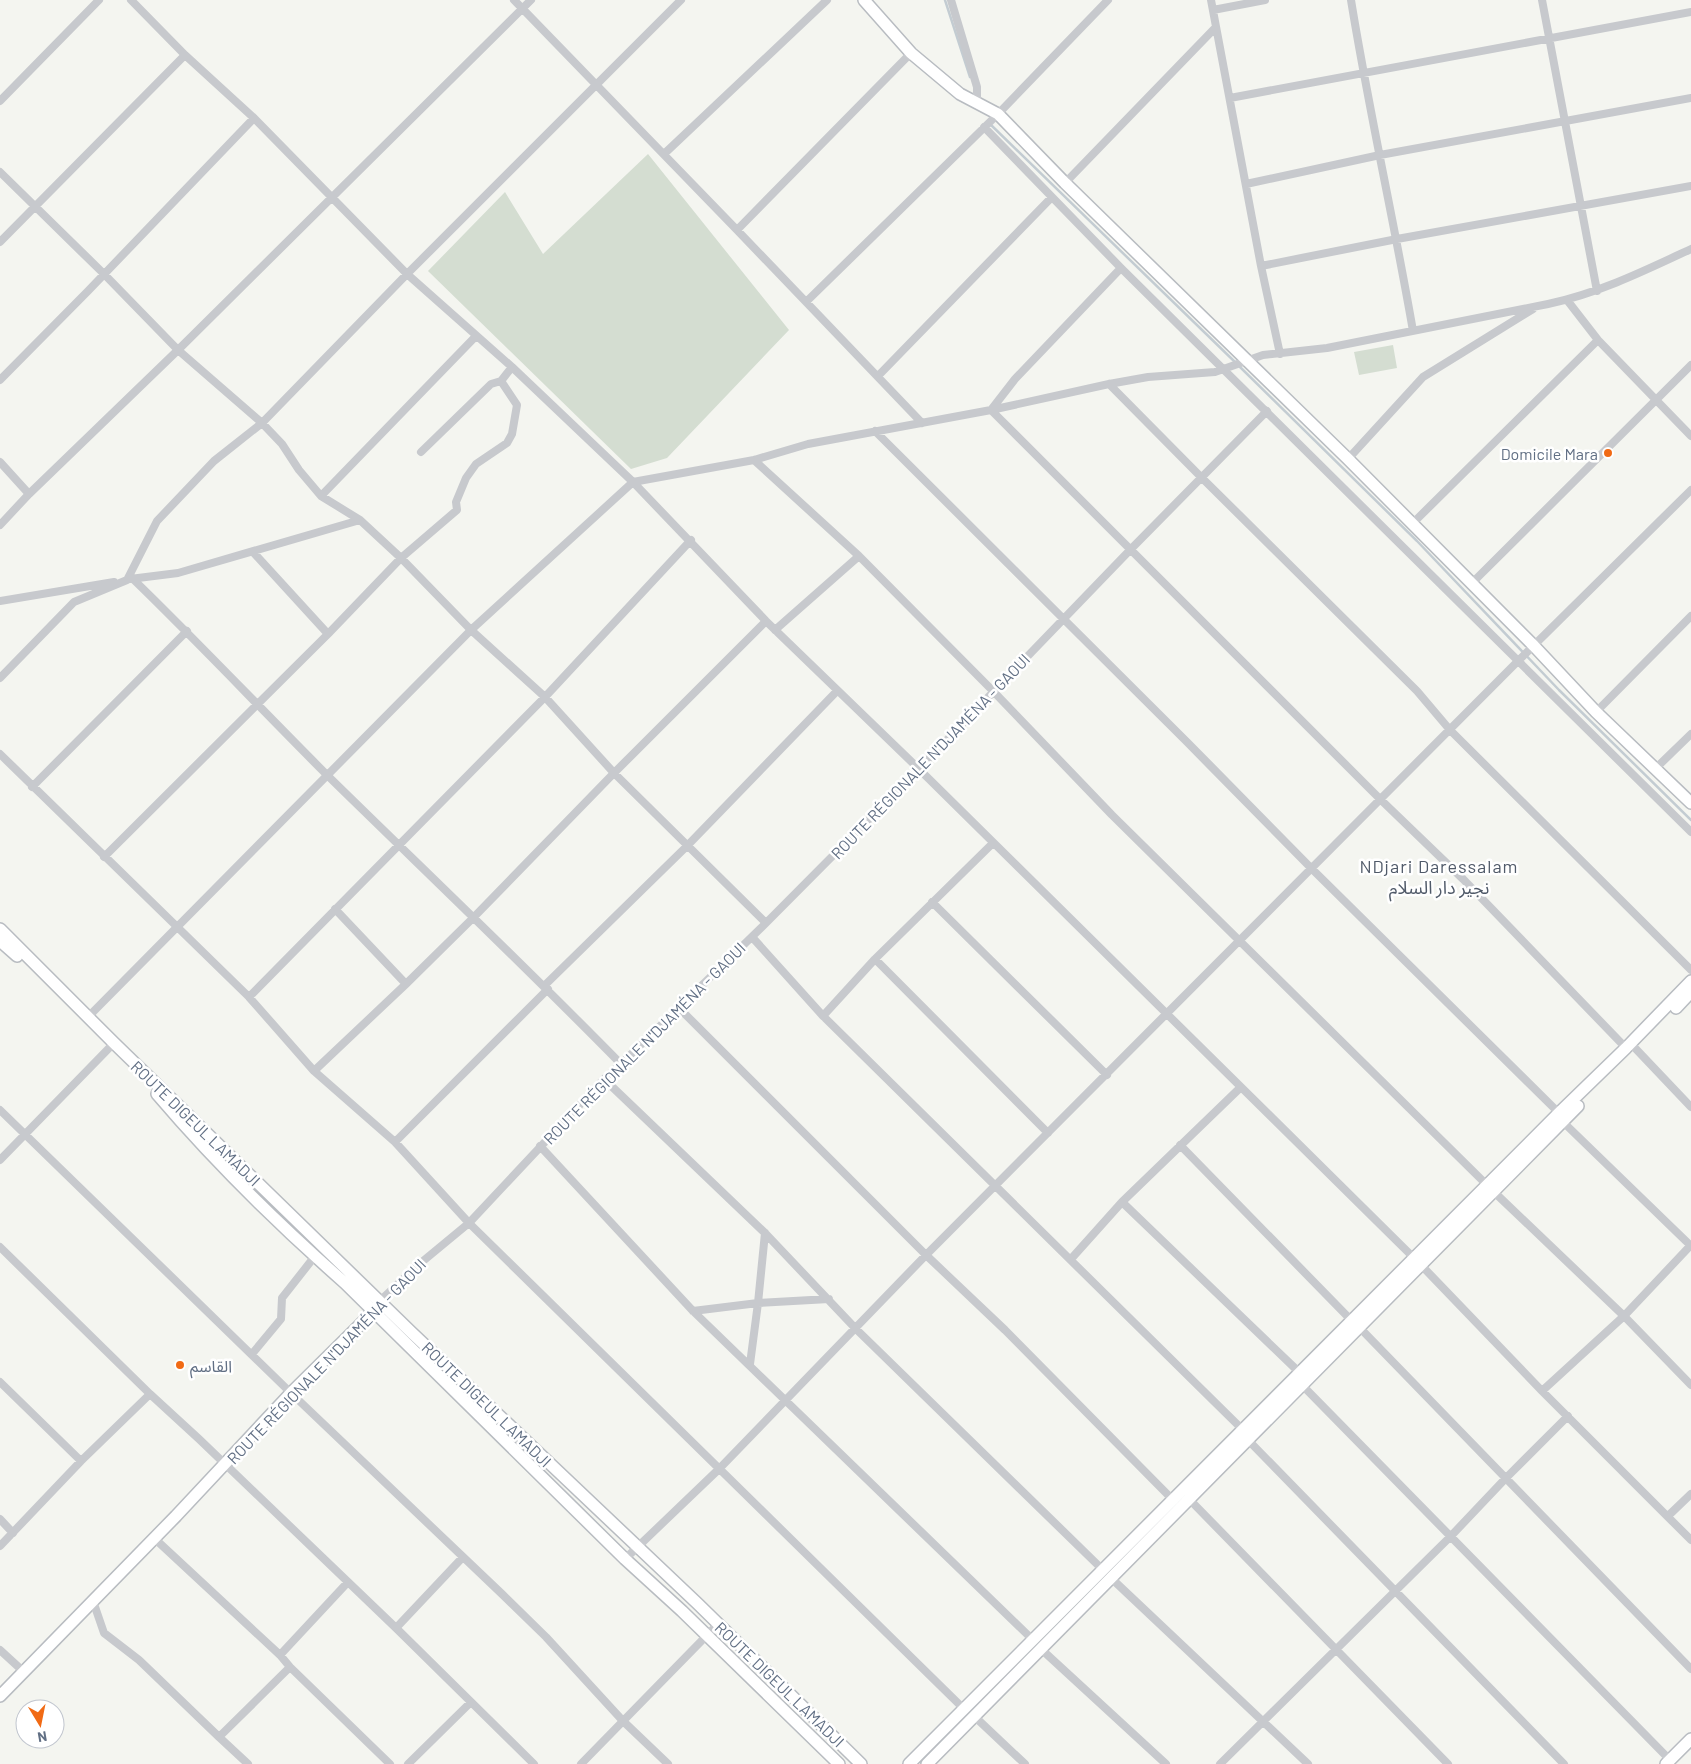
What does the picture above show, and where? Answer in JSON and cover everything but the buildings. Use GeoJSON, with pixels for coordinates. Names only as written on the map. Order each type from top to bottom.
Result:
{"type":"FeatureCollection","features":[{"type":"Feature","properties":{"kind":"street"},"geometry":{"type":"LineString","coordinates":[[0,100],[99,0]]}},
{"type":"Feature","properties":{"kind":"street"},"geometry":{"type":"LineString","coordinates":[[131,0],[185,55],[254,118],[407,274],[512,367],[634,482],[766,621],[1241,1086],[1691,1540]]}},
{"type":"Feature","properties":{"kind":"street"},"geometry":{"type":"LineString","coordinates":[[514,0],[738,230],[922,423]]}},
{"type":"Feature","properties":{"kind":"street"},"geometry":{"type":"LineString","coordinates":[[0,525],[29,494],[178,350],[531,0]]}},
{"type":"Feature","properties":{"kind":"street"},"geometry":{"type":"LineString","coordinates":[[0,678],[74,602],[130,579],[157,521],[214,461],[262,423],[407,274],[681,0]]}},
{"type":"Feature","properties":{"kind":"street"},"geometry":{"type":"LineString","coordinates":[[664,154],[827,0]]}},
{"type":"Feature","properties":{"kind":"street"},"geometry":{"type":"LineString","coordinates":[[866,0],[911,54],[960,94],[998,114],[1064,183],[1413,523],[1532,648],[1691,803]]}},
{"type":"Feature","properties":{"kind":"street"},"geometry":{"type":"LineString","coordinates":[[951,0],[977,87],[977,103]]}},
{"type":"Feature","properties":{"kind":"street"},"geometry":{"type":"LineString","coordinates":[[806,302],[998,114],[1108,0]]}},
{"type":"Feature","properties":{"kind":"street"},"geometry":{"type":"LineString","coordinates":[[1211,0],[1261,266],[1280,354]]}},
{"type":"Feature","properties":{"kind":"street"},"geometry":{"type":"LineString","coordinates":[[1213,10],[1265,0]]}},
{"type":"Feature","properties":{"kind":"street"},"geometry":{"type":"LineString","coordinates":[[1351,0],[1363,75],[1397,239],[1413,331]]}},
{"type":"Feature","properties":{"kind":"street"},"geometry":{"type":"LineString","coordinates":[[1542,0],[1596,291]]}},
{"type":"Feature","properties":{"kind":"street"},"geometry":{"type":"LineString","coordinates":[[1230,98],[1363,75],[1691,12]]}},
{"type":"Feature","properties":{"kind":"street"},"geometry":{"type":"LineString","coordinates":[[1064,183],[1216,28]]}},
{"type":"Feature","properties":{"kind":"street"},"geometry":{"type":"LineString","coordinates":[[738,230],[911,54]]}},
{"type":"Feature","properties":{"kind":"street"},"geometry":{"type":"LineString","coordinates":[[0,242],[185,55]]}},
{"type":"Feature","properties":{"kind":"street"},"geometry":{"type":"LineString","coordinates":[[1246,184],[1380,156],[1691,98]]}},
{"type":"Feature","properties":{"kind":"street"},"geometry":{"type":"LineString","coordinates":[[0,380],[254,118]]}},
{"type":"Feature","properties":{"kind":"street"},"geometry":{"type":"LineString","coordinates":[[984,127],[1121,268],[1227,368],[1691,832]]}},
{"type":"Feature","properties":{"kind":"street"},"geometry":{"type":"LineString","coordinates":[[0,172],[178,350],[262,423],[282,444],[299,470],[321,496],[360,520],[401,558],[471,630],[545,697],[614,773],[766,922]]}},
{"type":"Feature","properties":{"kind":"street"},"geometry":{"type":"LineString","coordinates":[[1261,266],[1397,239],[1691,186]]}},
{"type":"Feature","properties":{"kind":"street"},"geometry":{"type":"LineString","coordinates":[[878,376],[1052,197]]}},
{"type":"Feature","properties":{"kind":"street"},"geometry":{"type":"LineString","coordinates":[[88,1016],[471,630],[634,482],[754,460],[808,444],[991,410],[1109,384],[1148,377],[1227,368],[1263,355],[1311,351],[1567,300],[1596,291],[1691,249]]}},
{"type":"Feature","properties":{"kind":"street"},"geometry":{"type":"LineString","coordinates":[[991,410],[1015,379],[1121,268]]}},
{"type":"Feature","properties":{"kind":"street"},"geometry":{"type":"LineString","coordinates":[[1567,300],[1598,340],[1691,436]]}},
{"type":"Feature","properties":{"kind":"street"},"geometry":{"type":"LineString","coordinates":[[1348,459],[1423,377],[1539,306]]}},
{"type":"Feature","properties":{"kind":"street"},"geometry":{"type":"LineString","coordinates":[[321,496],[476,336]]}},
{"type":"Feature","properties":{"kind":"street"},"geometry":{"type":"LineString","coordinates":[[1413,523],[1598,340]]}},
{"type":"Feature","properties":{"kind":"street"},"geometry":{"type":"LineString","coordinates":[[1472,583],[1691,365]]}},
{"type":"Feature","properties":{"kind":"street"},"geometry":{"type":"LineString","coordinates":[[421,452],[491,384],[501,381],[512,367]]}},
{"type":"Feature","properties":{"kind":"street"},"geometry":{"type":"LineString","coordinates":[[104,857],[328,634],[401,558],[457,510],[456,502],[466,478],[476,464],[507,443],[512,434],[517,405],[501,381]]}},
{"type":"Feature","properties":{"kind":"street"},"geometry":{"type":"LineString","coordinates":[[1109,384],[1417,691],[1450,730],[1691,970]]}},
{"type":"Feature","properties":{"kind":"street"},"geometry":{"type":"LineString","coordinates":[[991,410],[1691,1107]]}},
{"type":"Feature","properties":{"kind":"street","name":"ROUTE RÉGIONALE N'DJAMÉNA - GAOUI"},"geometry":{"type":"LineString","coordinates":[[0,1696],[154,1538],[291,1393],[374,1311],[380,1300],[417,1266],[469,1223],[604,1078],[621,1064],[752,937],[919,769],[1267,410]]}},
{"type":"Feature","properties":{"kind":"street"},"geometry":{"type":"LineString","coordinates":[[875,431],[1560,1117],[1691,1245],[1624,1316],[1542,1390]]}},
{"type":"Feature","properties":{"kind":"street"},"geometry":{"type":"LineString","coordinates":[[754,460],[859,556],[1112,815],[1490,1188],[1624,1316],[1691,1385]]}},
{"type":"Feature","properties":{"kind":"street"},"geometry":{"type":"LineString","coordinates":[[0,462],[29,494]]}},
{"type":"Feature","properties":{"kind":"street"},"geometry":{"type":"LineString","coordinates":[[625,1560],[719,1469],[926,1255],[1311,868],[1691,490]]}},
{"type":"Feature","properties":{"kind":"street"},"geometry":{"type":"LineString","coordinates":[[0,601],[130,579],[178,573],[360,520]]}},
{"type":"Feature","properties":{"kind":"street"},"geometry":{"type":"LineString","coordinates":[[249,997],[545,697],[691,540]]}},
{"type":"Feature","properties":{"kind":"street"},"geometry":{"type":"LineString","coordinates":[[253,552],[328,634]]}},
{"type":"Feature","properties":{"kind":"street"},"geometry":{"type":"LineString","coordinates":[[775,630],[859,556]]}},
{"type":"Feature","properties":{"kind":"street"},"geometry":{"type":"LineString","coordinates":[[130,579],[187,632],[327,775],[546,988],[621,1064]]}},
{"type":"Feature","properties":{"kind":"street"},"geometry":{"type":"LineString","coordinates":[[1596,712],[1691,616]]}},
{"type":"Feature","properties":{"kind":"street"},"geometry":{"type":"LineString","coordinates":[[314,1071],[473,918],[766,621]]}},
{"type":"Feature","properties":{"kind":"street"},"geometry":{"type":"LineString","coordinates":[[32,787],[187,632]]}},
{"type":"Feature","properties":{"kind":"street"},"geometry":{"type":"LineString","coordinates":[[395,1142],[837,691]]}},
{"type":"Feature","properties":{"kind":"street"},"geometry":{"type":"LineString","coordinates":[[1656,768],[1691,734]]}},
{"type":"Feature","properties":{"kind":"street"},"geometry":{"type":"LineString","coordinates":[[0,754],[249,997],[314,1071],[395,1142],[469,1223],[964,1709]]}},
{"type":"Feature","properties":{"kind":"street"},"geometry":{"type":"LineString","coordinates":[[823,1016],[875,959],[993,843]]}},
{"type":"Feature","properties":{"kind":"street"},"geometry":{"type":"LineString","coordinates":[[932,902],[1107,1075]]}},
{"type":"Feature","properties":{"kind":"street"},"geometry":{"type":"LineString","coordinates":[[335,910],[406,984]]}},
{"type":"Feature","properties":{"kind":"street","name":"ROUTE DIGEUL LAMADJI"},"geometry":{"type":"LineString","coordinates":[[0,929],[114,1043],[411,1332],[718,1624],[861,1764]]}},
{"type":"Feature","properties":{"kind":"street"},"geometry":{"type":"LineString","coordinates":[[752,937],[823,1016],[1071,1259],[1245,1435],[1564,1764]]}},
{"type":"Feature","properties":{"kind":"street","name":"ROUTE DIGEUL LAMADJI"},"geometry":{"type":"LineString","coordinates":[[0,941],[114,1043],[195,1139],[374,1311],[625,1560],[707,1635],[839,1764]]}},
{"type":"Feature","properties":{"kind":"street"},"geometry":{"type":"LineString","coordinates":[[875,959],[1048,1133]]}},
{"type":"Feature","properties":{"kind":"street"},"geometry":{"type":"LineString","coordinates":[[1631,1048],[1691,981]]}},
{"type":"Feature","properties":{"kind":"street"},"geometry":{"type":"LineString","coordinates":[[1107,1574],[1173,1500],[1302,1385],[1356,1324],[1560,1117],[1691,992]]}},
{"type":"Feature","properties":{"kind":"street"},"geometry":{"type":"LineString","coordinates":[[678,1007],[926,1255],[1006,1330],[1173,1500]]}},
{"type":"Feature","properties":{"kind":"street"},"geometry":{"type":"LineString","coordinates":[[0,1160],[114,1043]]}},
{"type":"Feature","properties":{"kind":"street"},"geometry":{"type":"LineString","coordinates":[[604,1078],[764,1233],[856,1328],[1107,1574],[1308,1764]]}},
{"type":"Feature","properties":{"kind":"street"},"geometry":{"type":"LineString","coordinates":[[1071,1259],[1122,1202],[1241,1086]]}},
{"type":"Feature","properties":{"kind":"street"},"geometry":{"type":"LineString","coordinates":[[0,1110],[291,1393],[546,1637],[623,1721],[668,1764]]}},
{"type":"Feature","properties":{"kind":"street"},"geometry":{"type":"LineString","coordinates":[[1180,1145],[1691,1669]]}},
{"type":"Feature","properties":{"kind":"street"},"geometry":{"type":"LineString","coordinates":[[540,1146],[693,1311],[750,1364],[1037,1644],[1166,1764]]}},
{"type":"Feature","properties":{"kind":"street"},"geometry":{"type":"LineString","coordinates":[[1122,1202],[1300,1372]]}},
{"type":"Feature","properties":{"kind":"street"},"geometry":{"type":"LineString","coordinates":[[750,1364],[764,1233]]}},
{"type":"Feature","properties":{"kind":"street"},"geometry":{"type":"LineString","coordinates":[[0,1247],[150,1394],[396,1628],[534,1764]]}},
{"type":"Feature","properties":{"kind":"street"},"geometry":{"type":"LineString","coordinates":[[252,1354],[281,1319],[282,1298],[315,1256]]}},
{"type":"Feature","properties":{"kind":"street"},"geometry":{"type":"LineString","coordinates":[[693,1311],[758,1303],[829,1299]]}},
{"type":"Feature","properties":{"kind":"street"},"geometry":{"type":"LineString","coordinates":[[909,1764],[964,1709],[1037,1644],[1107,1574],[1189,1499],[1300,1372],[1356,1324]]}},
{"type":"Feature","properties":{"kind":"street"},"geometry":{"type":"LineString","coordinates":[[0,1382],[81,1461]]}},
{"type":"Feature","properties":{"kind":"street"},"geometry":{"type":"LineString","coordinates":[[1302,1385],[1671,1763]]}},
{"type":"Feature","properties":{"kind":"street"},"geometry":{"type":"LineString","coordinates":[[0,1546],[81,1461],[150,1394]]}},
{"type":"Feature","properties":{"kind":"street"},"geometry":{"type":"LineString","coordinates":[[1220,1764],[1451,1536],[1568,1416]]}},
{"type":"Feature","properties":{"kind":"street"},"geometry":{"type":"LineString","coordinates":[[1668,1516],[1691,1494]]}},
{"type":"Feature","properties":{"kind":"street"},"geometry":{"type":"LineString","coordinates":[[1189,1499],[1448,1764]]}},
{"type":"Feature","properties":{"kind":"street"},"geometry":{"type":"LineString","coordinates":[[0,1520],[13,1533]]}},
{"type":"Feature","properties":{"kind":"street"},"geometry":{"type":"LineString","coordinates":[[154,1538],[280,1655],[390,1764]]}},
{"type":"Feature","properties":{"kind":"street"},"geometry":{"type":"LineString","coordinates":[[396,1628],[463,1556]]}},
{"type":"Feature","properties":{"kind":"street"},"geometry":{"type":"LineString","coordinates":[[280,1655],[348,1582]]}},
{"type":"Feature","properties":{"kind":"street"},"geometry":{"type":"LineString","coordinates":[[93,1601],[104,1632],[139,1660],[248,1764]]}},
{"type":"Feature","properties":{"kind":"street"},"geometry":{"type":"LineString","coordinates":[[581,1764],[718,1624]]}},
{"type":"Feature","properties":{"kind":"street"},"geometry":{"type":"LineString","coordinates":[[927,1764],[974,1716],[1037,1644]]}},
{"type":"Feature","properties":{"kind":"street"},"geometry":{"type":"LineString","coordinates":[[0,1650],[24,1672]]}},
{"type":"Feature","properties":{"kind":"street"},"geometry":{"type":"LineString","coordinates":[[219,1737],[290,1667]]}},
{"type":"Feature","properties":{"kind":"street"},"geometry":{"type":"LineString","coordinates":[[408,1764],[471,1702]]}},
{"type":"Feature","properties":{"kind":"street"},"geometry":{"type":"LineString","coordinates":[[974,1716],[1025,1764]]}},
{"type":"Feature","properties":{"kind":"street"},"geometry":{"type":"LineString","coordinates":[[1671,1763],[1691,1739]]}},
{"type":"Feature","properties":{"kind":"street"},"geometry":{"type":"LineString","coordinates":[[1671,1763],[1691,1750]]}},
{"type":"Feature","properties":{"kind":"shaded area"},"geometry":{"type":"Polygon","coordinates":[[[648,154],[789,330],[667,458],[631,469],[428,271],[505,192],[543,254],[648,154]]]}},
{"type":"Feature","properties":{"kind":"shaded area"},"geometry":{"type":"Polygon","coordinates":[[[1393,345],[1397,368],[1359,375],[1354,352],[1393,345]]]}},
{"type":"Feature","properties":{"kind":"waterway"},"geometry":{"type":"LineString","coordinates":[[945,0],[970,77]]}},
{"type":"Feature","properties":{"kind":"waterway"},"geometry":{"type":"LineString","coordinates":[[990,124],[1235,362]]}},
{"type":"Feature","properties":{"kind":"waterway"},"geometry":{"type":"LineString","coordinates":[[1239,366],[1417,541],[1559,690],[1691,820]]}},
{"type":"Feature","properties":{"kind":"place","name":"Domicile Mara"},"geometry":{"type":"Point","coordinates":[1608,453]}},
{"type":"Feature","properties":{"kind":"place","name":"القاسم"},"geometry":{"type":"Point","coordinates":[180,1365]}},
{"type":"Feature","properties":{"kind":"district","name":"NDjari Daressalam نجير دار السلام"},"geometry":{"type":"Point","coordinates":[1439,876]}}]}
